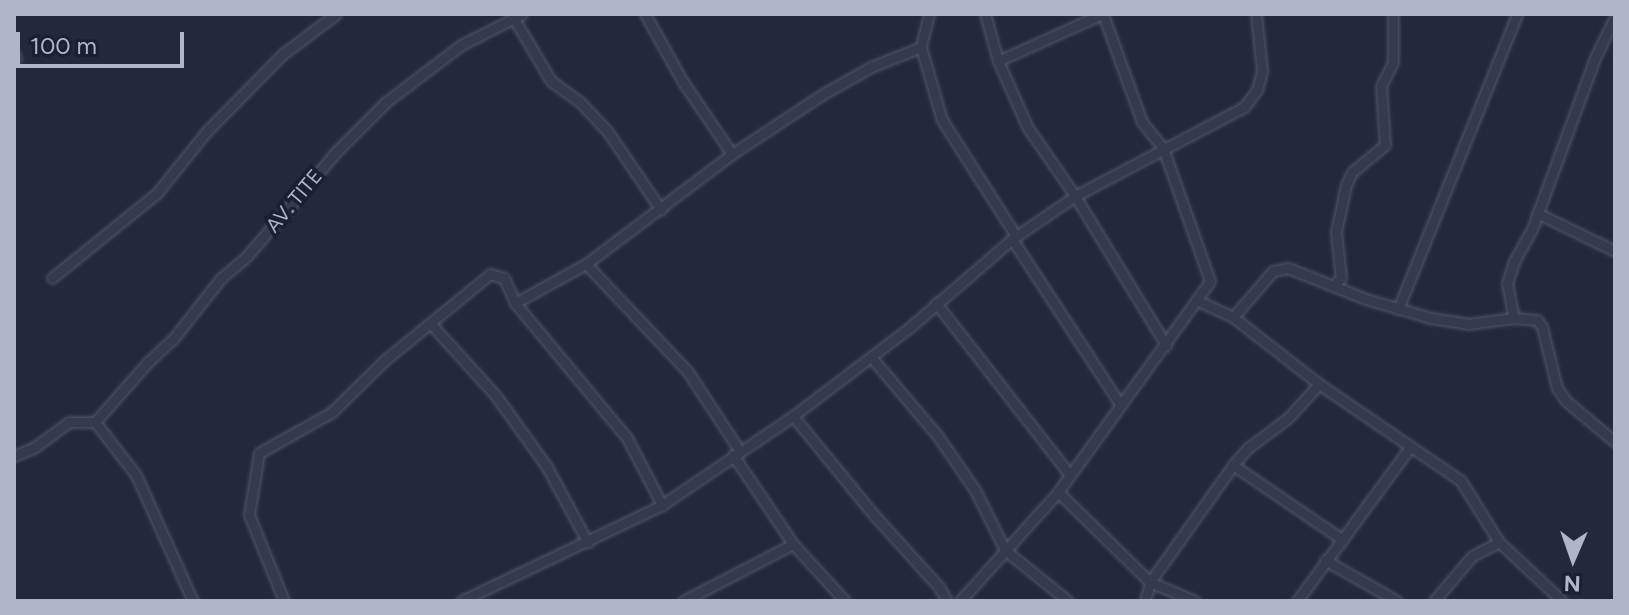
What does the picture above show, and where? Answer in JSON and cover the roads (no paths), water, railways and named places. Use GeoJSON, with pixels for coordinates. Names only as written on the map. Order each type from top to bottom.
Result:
{"type":"FeatureCollection","features":[{"type":"Feature","properties":{"kind":"street"},"geometry":{"type":"LineString","coordinates":[[52,278],[157,193],[206,132],[283,54],[336,14]]}},
{"type":"Feature","properties":{"kind":"street"},"geometry":{"type":"LineString","coordinates":[[645,14],[683,82],[732,154]]}},
{"type":"Feature","properties":{"kind":"street"},"geometry":{"type":"LineString","coordinates":[[929,14],[921,47],[942,120],[1120,404]]}},
{"type":"Feature","properties":{"kind":"street"},"geometry":{"type":"LineString","coordinates":[[985,14],[998,61],[1028,128],[1075,196],[1166,345]]}},
{"type":"Feature","properties":{"kind":"street"},"geometry":{"type":"LineString","coordinates":[[960,601],[1058,492],[1166,345],[1210,278],[1163,148],[1142,122],[1103,14],[998,61]]}},
{"type":"Feature","properties":{"kind":"street"},"geometry":{"type":"LineString","coordinates":[[461,601],[662,505],[793,416],[871,357],[1014,237],[1075,196],[1244,107],[1257,90],[1262,71],[1256,14]]}},
{"type":"Feature","properties":{"kind":"street"},"geometry":{"type":"LineString","coordinates":[[1333,286],[1341,278],[1336,232],[1346,185],[1352,172],[1385,145],[1381,86],[1393,62],[1393,14]]}},
{"type":"Feature","properties":{"kind":"street"},"geometry":{"type":"LineString","coordinates":[[1398,309],[1517,14]]}},
{"type":"Feature","properties":{"kind":"street"},"geometry":{"type":"LineString","coordinates":[[517,15],[551,81],[579,101],[608,132],[661,210]]}},
{"type":"Feature","properties":{"kind":"street","name":"AV. TITE"},"geometry":{"type":"LineString","coordinates":[[95,422],[148,362],[173,339],[221,278],[247,256],[337,151],[386,102],[461,45],[517,15]]}},
{"type":"Feature","properties":{"kind":"street"},"geometry":{"type":"LineString","coordinates":[[1514,318],[1507,283],[1537,213],[1595,58],[1615,17]]}},
{"type":"Feature","properties":{"kind":"street"},"geometry":{"type":"LineString","coordinates":[[515,303],[586,264],[732,154],[823,94],[871,67],[921,47]]}},
{"type":"Feature","properties":{"kind":"street"},"geometry":{"type":"LineString","coordinates":[[1537,213],[1614,246]]}},
{"type":"Feature","properties":{"kind":"street"},"geometry":{"type":"LineString","coordinates":[[586,264],[688,372],[793,544],[845,601]]}},
{"type":"Feature","properties":{"kind":"street"},"geometry":{"type":"LineString","coordinates":[[1233,317],[1273,271],[1281,269],[1298,270],[1398,309],[1468,324],[1514,318],[1537,320],[1545,334],[1557,388],[1566,401],[1615,442]]}},
{"type":"Feature","properties":{"kind":"street"},"geometry":{"type":"LineString","coordinates":[[284,601],[249,515],[259,453],[332,412],[385,360],[490,274],[504,278],[515,303],[627,438],[662,505]]}},
{"type":"Feature","properties":{"kind":"street"},"geometry":{"type":"LineString","coordinates":[[1196,300],[1233,317],[1319,384],[1461,481],[1499,542],[1562,601]]}},
{"type":"Feature","properties":{"kind":"street"},"geometry":{"type":"LineString","coordinates":[[936,303],[1069,474]]}},
{"type":"Feature","properties":{"kind":"street"},"geometry":{"type":"LineString","coordinates":[[431,324],[496,396],[547,467],[588,543]]}},
{"type":"Feature","properties":{"kind":"street"},"geometry":{"type":"LineString","coordinates":[[871,357],[937,435],[968,479],[1005,550],[1068,601]]}},
{"type":"Feature","properties":{"kind":"street"},"geometry":{"type":"LineString","coordinates":[[1145,601],[1150,582],[1233,465],[1248,448],[1288,418],[1319,384]]}},
{"type":"Feature","properties":{"kind":"street"},"geometry":{"type":"LineString","coordinates":[[793,416],[874,515],[939,587],[947,601]]}},
{"type":"Feature","properties":{"kind":"street"},"geometry":{"type":"LineString","coordinates":[[14,456],[35,447],[69,422],[95,422],[136,475],[193,601]]}},
{"type":"Feature","properties":{"kind":"street"},"geometry":{"type":"LineString","coordinates":[[1297,601],[1411,446]]}},
{"type":"Feature","properties":{"kind":"street"},"geometry":{"type":"LineString","coordinates":[[1233,465],[1343,540]]}},
{"type":"Feature","properties":{"kind":"street"},"geometry":{"type":"LineString","coordinates":[[1058,492],[1150,582],[1195,601]]}},
{"type":"Feature","properties":{"kind":"street"},"geometry":{"type":"LineString","coordinates":[[1434,601],[1472,556],[1499,542]]}},
{"type":"Feature","properties":{"kind":"street"},"geometry":{"type":"LineString","coordinates":[[683,601],[793,544]]}},
{"type":"Feature","properties":{"kind":"street"},"geometry":{"type":"LineString","coordinates":[[1325,560],[1397,601]]}}]}
